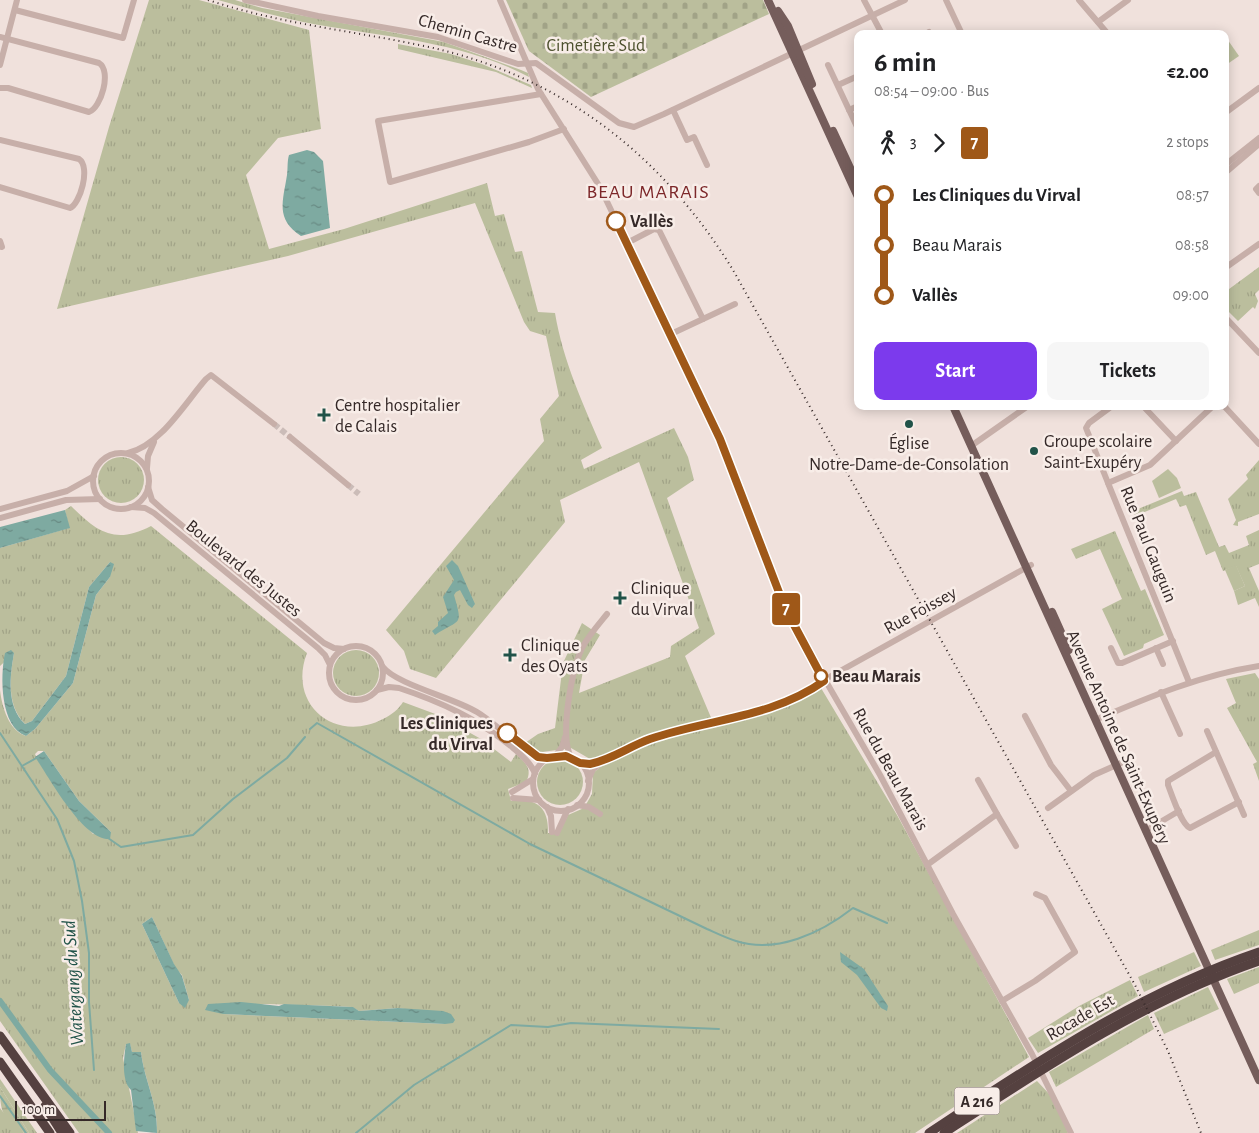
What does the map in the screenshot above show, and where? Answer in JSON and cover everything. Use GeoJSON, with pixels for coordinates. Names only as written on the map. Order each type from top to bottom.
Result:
{"type":"FeatureCollection","features":[{"type":"Feature","properties":{"kind":"highway","name":"Rocade Est"},"geometry":{"type":"LineString","coordinates":[[929,1133],[1050,1058],[1135,1009],[1259,952]]}},
{"type":"Feature","properties":{"kind":"highway","name":"Rocade Est"},"geometry":{"type":"LineString","coordinates":[[1225,968],[1259,961]]}},
{"type":"Feature","properties":{"kind":"highway"},"geometry":{"type":"LineString","coordinates":[[0,1036],[70,1133]]}},
{"type":"Feature","properties":{"kind":"highway"},"geometry":{"type":"LineString","coordinates":[[0,1041],[62,1133]]}},
{"type":"Feature","properties":{"kind":"highway"},"geometry":{"type":"LineString","coordinates":[[0,1062],[50,1133]]}},
{"type":"Feature","properties":{"kind":"highway"},"geometry":{"type":"LineString","coordinates":[[7,1072],[45,1133]]}},
{"type":"Feature","properties":{"kind":"highway","name":"Rocade Est"},"geometry":{"type":"LineString","coordinates":[[944,1133],[1028,1072]]}},
{"type":"Feature","properties":{"kind":"main road"},"geometry":{"type":"LineString","coordinates":[[768,0],[795,52],[854,177]]}},
{"type":"Feature","properties":{"kind":"main road"},"geometry":{"type":"LineString","coordinates":[[773,0],[854,188]]}},
{"type":"Feature","properties":{"kind":"main road","name":"Avenue Antoine de Saint-Exupéry"},"geometry":{"type":"LineString","coordinates":[[955,410],[973,445],[1259,1068]]}},
{"type":"Feature","properties":{"kind":"main road","name":"Avenue Antoine de Saint-Exupéry"},"geometry":{"type":"LineString","coordinates":[[960,410],[973,445]]}},
{"type":"Feature","properties":{"kind":"main road","name":"Avenue Antoine de Saint-Exupéry"},"geometry":{"type":"LineString","coordinates":[[1148,829],[1259,1080]]}},
{"type":"Feature","properties":{"kind":"street"},"geometry":{"type":"LineString","coordinates":[[0,65],[4,38],[17,0]]}},
{"type":"Feature","properties":{"kind":"street"},"geometry":{"type":"LineString","coordinates":[[15,10],[123,38],[134,0]]}},
{"type":"Feature","properties":{"kind":"street","name":"Chemin Castre"},"geometry":{"type":"LineString","coordinates":[[245,0],[318,16],[446,39],[518,64],[539,64],[627,127],[638,126],[905,0]]}},
{"type":"Feature","properties":{"kind":"street","name":"Rue du Beau Marais"},"geometry":{"type":"LineString","coordinates":[[500,0],[529,64],[540,94],[597,181],[671,334],[720,439],[783,604],[824,681],[880,774],[1043,1074],[1071,1133]]}},
{"type":"Feature","properties":{"kind":"street"},"geometry":{"type":"LineString","coordinates":[[864,0],[880,30]]}},
{"type":"Feature","properties":{"kind":"street"},"geometry":{"type":"LineString","coordinates":[[946,0],[960,30]]}},
{"type":"Feature","properties":{"kind":"street"},"geometry":{"type":"LineString","coordinates":[[1079,0],[1105,30]]}},
{"type":"Feature","properties":{"kind":"street"},"geometry":{"type":"LineString","coordinates":[[1098,22],[1128,0]]}},
{"type":"Feature","properties":{"kind":"street"},"geometry":{"type":"LineString","coordinates":[[0,88],[17,91],[89,112],[97,106],[106,74],[104,66],[99,63],[4,38]]}},
{"type":"Feature","properties":{"kind":"street"},"geometry":{"type":"LineString","coordinates":[[828,65],[854,118]]}},
{"type":"Feature","properties":{"kind":"street"},"geometry":{"type":"LineString","coordinates":[[838,86],[854,78]]}},
{"type":"Feature","properties":{"kind":"street"},"geometry":{"type":"LineString","coordinates":[[1229,109],[1259,88]]}},
{"type":"Feature","properties":{"kind":"street"},"geometry":{"type":"LineString","coordinates":[[540,94],[526,98],[378,121],[390,182],[534,141],[564,129]]}},
{"type":"Feature","properties":{"kind":"street"},"geometry":{"type":"LineString","coordinates":[[849,110],[854,108]]}},
{"type":"Feature","properties":{"kind":"street"},"geometry":{"type":"LineString","coordinates":[[673,110],[687,140],[694,137],[707,165]]}},
{"type":"Feature","properties":{"kind":"street"},"geometry":{"type":"LineString","coordinates":[[1229,162],[1259,138]]}},
{"type":"Feature","properties":{"kind":"street"},"geometry":{"type":"LineString","coordinates":[[0,140],[79,158],[86,169],[77,202],[70,208],[0,187]]}},
{"type":"Feature","properties":{"kind":"street"},"geometry":{"type":"LineString","coordinates":[[1229,170],[1259,144]]}},
{"type":"Feature","properties":{"kind":"street"},"geometry":{"type":"LineString","coordinates":[[1259,186],[1256,189],[1259,194]]}},
{"type":"Feature","properties":{"kind":"street"},"geometry":{"type":"LineString","coordinates":[[627,243],[654,229],[659,230],[703,319]]}},
{"type":"Feature","properties":{"kind":"street"},"geometry":{"type":"LineString","coordinates":[[1229,265],[1259,244]]}},
{"type":"Feature","properties":{"kind":"street"},"geometry":{"type":"LineString","coordinates":[[671,334],[735,304]]}},
{"type":"Feature","properties":{"kind":"street"},"geometry":{"type":"LineString","coordinates":[[1229,321],[1259,353]]}},
{"type":"Feature","properties":{"kind":"street"},"geometry":{"type":"LineString","coordinates":[[0,518],[71,499],[100,499],[115,508],[131,507],[142,499],[148,487],[148,453],[158,436],[211,375],[274,424]]}},
{"type":"Feature","properties":{"kind":"street"},"geometry":{"type":"LineString","coordinates":[[973,445],[1022,410]]}},
{"type":"Feature","properties":{"kind":"street"},"geometry":{"type":"LineString","coordinates":[[1107,410],[1089,423],[1086,428],[1108,483]]}},
{"type":"Feature","properties":{"kind":"street"},"geometry":{"type":"LineString","coordinates":[[1147,410],[1176,441]]}},
{"type":"Feature","properties":{"kind":"street","name":"Rue Paul Gauguin"},"geometry":{"type":"LineString","coordinates":[[1189,682],[1108,483],[1146,468],[1209,410]]}},
{"type":"Feature","properties":{"kind":"street"},"geometry":{"type":"LineString","coordinates":[[1228,410],[1259,444]]}},
{"type":"Feature","properties":{"kind":"street"},"geometry":{"type":"LineString","coordinates":[[100,499],[94,487],[94,476],[97,466],[104,458],[117,453],[128,453],[141,449],[158,436]]}},
{"type":"Feature","properties":{"kind":"street"},"geometry":{"type":"LineString","coordinates":[[290,437],[348,485]]}},
{"type":"Feature","properties":{"kind":"street"},"geometry":{"type":"LineString","coordinates":[[128,453],[140,460],[147,469]]}},
{"type":"Feature","properties":{"kind":"street"},"geometry":{"type":"LineString","coordinates":[[0,509],[67,491],[94,476]]}},
{"type":"Feature","properties":{"kind":"street","name":"Boulevard des Justes"},"geometry":{"type":"LineString","coordinates":[[148,487],[152,500],[162,509],[324,643],[334,648],[344,649]]}},
{"type":"Feature","properties":{"kind":"street","name":"Boulevard des Justes"},"geometry":{"type":"LineString","coordinates":[[131,507],[145,508],[154,513],[318,648],[325,655],[330,665]]}},
{"type":"Feature","properties":{"kind":"street","name":"Rue Foissey"},"geometry":{"type":"LineString","coordinates":[[824,681],[1028,566]]}},
{"type":"Feature","properties":{"kind":"street"},"geometry":{"type":"LineString","coordinates":[[571,757],[567,747],[567,726],[572,680],[578,658],[589,636],[607,614]]}},
{"type":"Feature","properties":{"kind":"street"},"geometry":{"type":"LineString","coordinates":[[1111,648],[1118,663],[1122,663],[1173,641]]}},
{"type":"Feature","properties":{"kind":"street"},"geometry":{"type":"LineString","coordinates":[[588,782],[586,771],[580,763],[571,757],[555,756],[547,758],[532,754],[502,729],[474,710],[443,695],[393,678],[383,668],[377,656],[368,649],[358,646],[344,649],[335,656],[330,665],[331,684],[343,698],[362,700],[378,690],[389,687],[399,688],[468,716],[519,753],[528,762],[534,776],[534,789],[539,800],[547,807],[557,810],[568,809],[577,805],[586,793],[588,782],[595,767],[610,756]]}},
{"type":"Feature","properties":{"kind":"street"},"geometry":{"type":"LineString","coordinates":[[1156,648],[1163,664]]}},
{"type":"Feature","properties":{"kind":"street"},"geometry":{"type":"LineString","coordinates":[[1098,719],[1189,682],[1259,666]]}},
{"type":"Feature","properties":{"kind":"street"},"geometry":{"type":"LineString","coordinates":[[378,690],[382,680],[383,668]]}},
{"type":"Feature","properties":{"kind":"street"},"geometry":{"type":"LineString","coordinates":[[580,763],[593,763],[651,739],[760,711],[800,694],[824,681]]}},
{"type":"Feature","properties":{"kind":"street"},"geometry":{"type":"LineString","coordinates":[[1161,692],[1180,734]]}},
{"type":"Feature","properties":{"kind":"street"},"geometry":{"type":"LineString","coordinates":[[1025,716],[1052,765],[1071,791]]}},
{"type":"Feature","properties":{"kind":"street"},"geometry":{"type":"LineString","coordinates":[[555,756],[562,747],[567,726]]}},
{"type":"Feature","properties":{"kind":"street"},"geometry":{"type":"LineString","coordinates":[[1206,731],[1244,816]]}},
{"type":"Feature","properties":{"kind":"street"},"geometry":{"type":"LineString","coordinates":[[1216,752],[1170,779],[1168,785],[1179,811],[1186,826],[1193,827],[1239,802]]}},
{"type":"Feature","properties":{"kind":"street"},"geometry":{"type":"LineString","coordinates":[[539,800],[512,795],[534,776],[540,765],[547,758]]}},
{"type":"Feature","properties":{"kind":"street"},"geometry":{"type":"LineString","coordinates":[[1048,808],[1094,775],[1118,764]]}},
{"type":"Feature","properties":{"kind":"street"},"geometry":{"type":"LineString","coordinates":[[978,780],[1016,846]]}},
{"type":"Feature","properties":{"kind":"street"},"geometry":{"type":"LineString","coordinates":[[577,805],[589,807],[600,814],[590,803],[586,793]]}},
{"type":"Feature","properties":{"kind":"street"},"geometry":{"type":"LineString","coordinates":[[547,807],[554,832],[568,809]]}},
{"type":"Feature","properties":{"kind":"street"},"geometry":{"type":"LineString","coordinates":[[1148,829],[1179,811]]}},
{"type":"Feature","properties":{"kind":"street"},"geometry":{"type":"LineString","coordinates":[[928,865],[997,814]]}},
{"type":"Feature","properties":{"kind":"street"},"geometry":{"type":"LineString","coordinates":[[1002,1001],[1035,981],[1075,952],[1045,898],[1036,894]]}},
{"type":"Feature","properties":{"kind":"green space"},"geometry":{"type":"Polygon","coordinates":[[[149,0],[199,0],[309,30],[321,129],[278,138],[246,175],[269,249],[344,229],[487,183],[495,216],[504,214],[515,252],[522,251],[538,312],[555,313],[568,365],[602,448],[581,460],[584,469],[674,428],[688,457],[694,480],[667,498],[715,634],[685,656],[715,727],[763,714],[821,688],[897,815],[1029,1057],[915,1133],[157,1133],[157,1122],[141,1052],[132,1052],[130,1044],[126,1044],[123,1058],[138,1133],[79,1133],[0,1021],[0,690],[7,718],[15,729],[26,736],[35,729],[73,683],[96,595],[110,577],[110,562],[89,587],[66,676],[32,721],[25,724],[19,716],[12,699],[11,671],[14,653],[0,666],[0,548],[69,528],[65,510],[71,506],[89,523],[107,533],[127,535],[151,526],[307,653],[303,672],[304,688],[310,703],[320,714],[333,723],[348,726],[365,725],[389,716],[403,702],[438,715],[481,739],[511,762],[516,754],[527,766],[529,773],[526,782],[508,789],[511,801],[528,801],[540,806],[546,817],[548,833],[559,834],[568,815],[584,808],[592,794],[593,773],[608,761],[605,756],[590,759],[571,748],[535,753],[525,743],[538,734],[555,728],[563,663],[582,623],[600,635],[585,660],[579,693],[670,657],[671,646],[699,628],[639,462],[560,500],[565,522],[436,678],[410,669],[404,651],[386,630],[544,441],[540,419],[559,396],[546,336],[530,331],[524,322],[475,203],[288,256],[57,309],[109,127],[149,0]],[[38,751],[35,754],[37,759],[66,803],[93,834],[111,832],[79,801],[44,751],[38,751]],[[152,917],[142,924],[179,1003],[189,1000],[182,975],[176,969],[152,917]],[[264,1004],[223,1014],[445,1024],[419,1011],[398,1008],[359,1011],[352,1007],[264,1004]]]}},
{"type":"Feature","properties":{"kind":"green space"},"geometry":{"type":"Polygon","coordinates":[[[218,0],[235,0],[262,8],[444,42],[521,70],[528,73],[529,77],[475,55],[447,47],[303,22],[218,0]]]}},
{"type":"Feature","properties":{"kind":"green space","name":"Cimetière Sud"},"geometry":{"type":"Polygon","coordinates":[[[506,0],[763,0],[769,14],[591,97],[529,51],[506,0]]]}},
{"type":"Feature","properties":{"kind":"green space"},"geometry":{"type":"Polygon","coordinates":[[[1229,42],[1239,56],[1229,63],[1229,42]]]}},
{"type":"Feature","properties":{"kind":"green space"},"geometry":{"type":"Polygon","coordinates":[[[398,44],[451,54],[482,64],[531,85],[532,88],[496,72],[398,49],[398,44]]]}},
{"type":"Feature","properties":{"kind":"green space"},"geometry":{"type":"Polygon","coordinates":[[[1259,267],[1259,290],[1255,294],[1258,301],[1255,309],[1253,307],[1238,321],[1229,312],[1229,289],[1259,267]]]}},
{"type":"Feature","properties":{"kind":"green space"},"geometry":{"type":"Polygon","coordinates":[[[116,457],[126,457],[140,467],[144,480],[140,493],[134,499],[126,503],[116,503],[102,493],[98,485],[98,475],[108,461],[116,457]]]}},
{"type":"Feature","properties":{"kind":"green space"},"geometry":{"type":"Polygon","coordinates":[[[1259,460],[1259,514],[1238,522],[1238,526],[1233,525],[1236,520],[1228,499],[1248,479],[1246,475],[1259,460]]]}},
{"type":"Feature","properties":{"kind":"green space"},"geometry":{"type":"Polygon","coordinates":[[[1168,469],[1177,478],[1181,488],[1159,498],[1152,481],[1168,469]]]}},
{"type":"Feature","properties":{"kind":"green space"},"geometry":{"type":"Polygon","coordinates":[[[1182,491],[1184,496],[1196,492],[1219,547],[1225,545],[1229,553],[1249,545],[1246,536],[1259,530],[1259,564],[1249,568],[1259,591],[1259,607],[1255,598],[1238,605],[1234,591],[1245,586],[1236,566],[1223,571],[1215,551],[1206,555],[1186,505],[1180,507],[1176,499],[1135,516],[1133,511],[1182,491]]]}},
{"type":"Feature","properties":{"kind":"green space"},"geometry":{"type":"Polygon","coordinates":[[[1115,531],[1141,591],[1145,589],[1164,635],[1144,644],[1143,648],[1124,656],[1102,609],[1122,599],[1100,549],[1076,559],[1071,549],[1115,531]]]}},
{"type":"Feature","properties":{"kind":"green space"},"geometry":{"type":"Polygon","coordinates":[[[1236,565],[1245,586],[1234,591],[1225,570],[1236,565]]]}},
{"type":"Feature","properties":{"kind":"green space"},"geometry":{"type":"Polygon","coordinates":[[[351,650],[361,650],[375,660],[379,673],[375,686],[369,692],[361,696],[351,696],[337,686],[333,678],[333,668],[343,654],[351,650]]]}},
{"type":"Feature","properties":{"kind":"green space"},"geometry":{"type":"Polygon","coordinates":[[[1255,673],[1259,679],[1259,781],[1253,764],[1257,762],[1227,708],[1236,703],[1226,679],[1255,673]]]}},
{"type":"Feature","properties":{"kind":"green space"},"geometry":{"type":"Polygon","coordinates":[[[556,759],[564,759],[573,763],[579,769],[583,782],[579,795],[573,801],[564,805],[556,805],[547,801],[541,795],[537,786],[537,778],[541,769],[547,763],[556,759]]]}},
{"type":"Feature","properties":{"kind":"green space"},"geometry":{"type":"Polygon","coordinates":[[[1259,930],[1259,945],[1215,960],[1211,950],[1259,930]]]}},
{"type":"Feature","properties":{"kind":"green space"},"geometry":{"type":"Polygon","coordinates":[[[1194,952],[1201,966],[1144,992],[1138,977],[1194,952]]]}},
{"type":"Feature","properties":{"kind":"green space"},"geometry":{"type":"Polygon","coordinates":[[[1259,967],[1259,983],[1234,994],[1227,979],[1259,967]]]}},
{"type":"Feature","properties":{"kind":"green space"},"geometry":{"type":"Polygon","coordinates":[[[1130,980],[1138,996],[1038,1053],[1028,1038],[1079,1006],[1130,980]]]}},
{"type":"Feature","properties":{"kind":"green space"},"geometry":{"type":"Polygon","coordinates":[[[1208,987],[1219,1009],[1164,1034],[1154,1013],[1208,987]]]}},
{"type":"Feature","properties":{"kind":"green space"},"geometry":{"type":"Polygon","coordinates":[[[1148,1015],[1154,1029],[1056,1087],[1049,1072],[1148,1015]]]}},
{"type":"Feature","properties":{"kind":"green space"},"geometry":{"type":"Polygon","coordinates":[[[0,1079],[37,1133],[29,1133],[0,1087],[0,1079]]]}},
{"type":"Feature","properties":{"kind":"green space"},"geometry":{"type":"Polygon","coordinates":[[[1037,1081],[1053,1098],[1068,1133],[957,1133],[1037,1081]]]}},
{"type":"Feature","properties":{"kind":"green space"},"geometry":{"type":"Polygon","coordinates":[[[0,1087],[29,1133],[24,1133],[6,1118],[1,1106],[0,1087]]]}},
{"type":"Feature","properties":{"kind":"green space"},"geometry":{"type":"Polygon","coordinates":[[[0,1108],[18,1126],[24,1133],[0,1133],[0,1108]]]}},
{"type":"Feature","properties":{"kind":"water"},"geometry":{"type":"Polygon","coordinates":[[[307,150],[314,152],[323,161],[330,228],[301,236],[287,223],[284,216],[283,201],[289,155],[307,150]]]}},
{"type":"Feature","properties":{"kind":"water"},"geometry":{"type":"Polygon","coordinates":[[[65,510],[70,528],[0,548],[0,527],[65,510]]]}},
{"type":"Feature","properties":{"kind":"water"},"geometry":{"type":"Polygon","coordinates":[[[452,560],[458,566],[475,604],[472,608],[468,605],[460,590],[456,592],[454,595],[459,617],[458,621],[435,635],[432,631],[448,613],[443,597],[454,580],[446,566],[452,560]]]}},
{"type":"Feature","properties":{"kind":"water"},"geometry":{"type":"Polygon","coordinates":[[[110,562],[114,564],[110,577],[96,595],[73,683],[35,729],[26,736],[17,731],[7,712],[3,687],[5,653],[11,650],[14,653],[11,671],[12,700],[19,717],[25,724],[32,721],[66,676],[89,587],[110,562]]]}},
{"type":"Feature","properties":{"kind":"water"},"geometry":{"type":"Polygon","coordinates":[[[44,751],[79,801],[111,832],[110,839],[100,837],[89,830],[68,806],[35,757],[44,751]]]}},
{"type":"Feature","properties":{"kind":"water"},"geometry":{"type":"Polygon","coordinates":[[[152,917],[174,964],[182,976],[189,1000],[185,1008],[179,1003],[142,924],[152,917]]]}},
{"type":"Feature","properties":{"kind":"water"},"geometry":{"type":"Polygon","coordinates":[[[840,952],[864,969],[888,1006],[887,1011],[881,1008],[857,975],[841,962],[840,952]]]}},
{"type":"Feature","properties":{"kind":"water"},"geometry":{"type":"Polygon","coordinates":[[[241,1002],[279,1006],[284,1004],[353,1007],[359,1011],[398,1008],[443,1011],[451,1014],[455,1020],[453,1023],[445,1024],[223,1014],[205,1010],[208,1004],[241,1002]]]}},
{"type":"Feature","properties":{"kind":"water"},"geometry":{"type":"Polygon","coordinates":[[[130,1043],[132,1052],[141,1052],[157,1122],[157,1133],[136,1131],[131,1090],[124,1074],[126,1044],[130,1043]]]}},
{"type":"Feature","properties":{"kind":"waterway"},"geometry":{"type":"LineString","coordinates":[[310,729],[317,723],[530,844],[732,940],[767,945],[783,943],[813,933],[853,908],[887,923]]}},
{"type":"Feature","properties":{"kind":"waterway","name":"Watergang du Sud"},"geometry":{"type":"LineString","coordinates":[[0,733],[57,819],[74,861],[89,953],[89,1002],[94,1070]]}},
{"type":"Feature","properties":{"kind":"waterway"},"geometry":{"type":"LineString","coordinates":[[108,838],[121,847],[193,835],[233,799],[287,758],[305,737]]}},
{"type":"Feature","properties":{"kind":"waterway"},"geometry":{"type":"LineString","coordinates":[[22,766],[40,756]]}},
{"type":"Feature","properties":{"kind":"waterway","name":"Watergang du Sud"},"geometry":{"type":"LineString","coordinates":[[0,1001],[50,1070],[109,1133]]}},
{"type":"Feature","properties":{"kind":"waterway"},"geometry":{"type":"LineString","coordinates":[[356,1133],[414,1085],[511,1025],[548,1027],[571,1023],[719,1029]]}},
{"type":"Feature","properties":{"kind":"waterway"},"geometry":{"type":"LineString","coordinates":[[0,1096],[26,1133]]}},
{"type":"Feature","properties":{"kind":"tunnel"},"geometry":{"type":"LineString","coordinates":[[274,424],[290,437]]}},
{"type":"Feature","properties":{"kind":"tunnel"},"geometry":{"type":"LineString","coordinates":[[348,485],[359,494]]}},
{"type":"Feature","properties":{"kind":"railway"},"geometry":{"type":"LineString","coordinates":[[208,0],[290,21],[429,47],[478,60],[523,78],[565,100],[605,127],[641,157],[674,191],[705,229],[733,270],[1135,985],[1168,1051],[1201,1133]]}},
{"type":"Feature","properties":{"kind":"bus line","name":"7"},"geometry":{"type":"LineString","coordinates":[[507,733],[538,757],[547,758],[562,755],[573,758],[580,763],[590,764],[651,739],[732,720],[777,705],[824,681],[785,608],[720,439],[616,221]]}},
{"type":"Feature","properties":{"kind":"place","name":"Vallès"},"geometry":{"type":"Point","coordinates":[616,221]}},
{"type":"Feature","properties":{"kind":"place","name":"Centre hospitalier de Calais"},"geometry":{"type":"Point","coordinates":[324,415]}},
{"type":"Feature","properties":{"kind":"place","name":"Église Notre-Dame-de-Consolation"},"geometry":{"type":"Point","coordinates":[909,424]}},
{"type":"Feature","properties":{"kind":"place","name":"Groupe scolaire Saint-Exupéry"},"geometry":{"type":"Point","coordinates":[1034,451]}},
{"type":"Feature","properties":{"kind":"place","name":"Clinique du Virval"},"geometry":{"type":"Point","coordinates":[620,598]}},
{"type":"Feature","properties":{"kind":"place","name":"Clinique des Oyats"},"geometry":{"type":"Point","coordinates":[510,655]}},
{"type":"Feature","properties":{"kind":"place","name":"Beau Marais"},"geometry":{"type":"Point","coordinates":[821,676]}},
{"type":"Feature","properties":{"kind":"place","name":"Les Cliniques du Virval"},"geometry":{"type":"Point","coordinates":[507,733]}},
{"type":"Feature","properties":{"kind":"district","name":"BEAU MARAIS"},"geometry":{"type":"Point","coordinates":[648,191]}}]}
